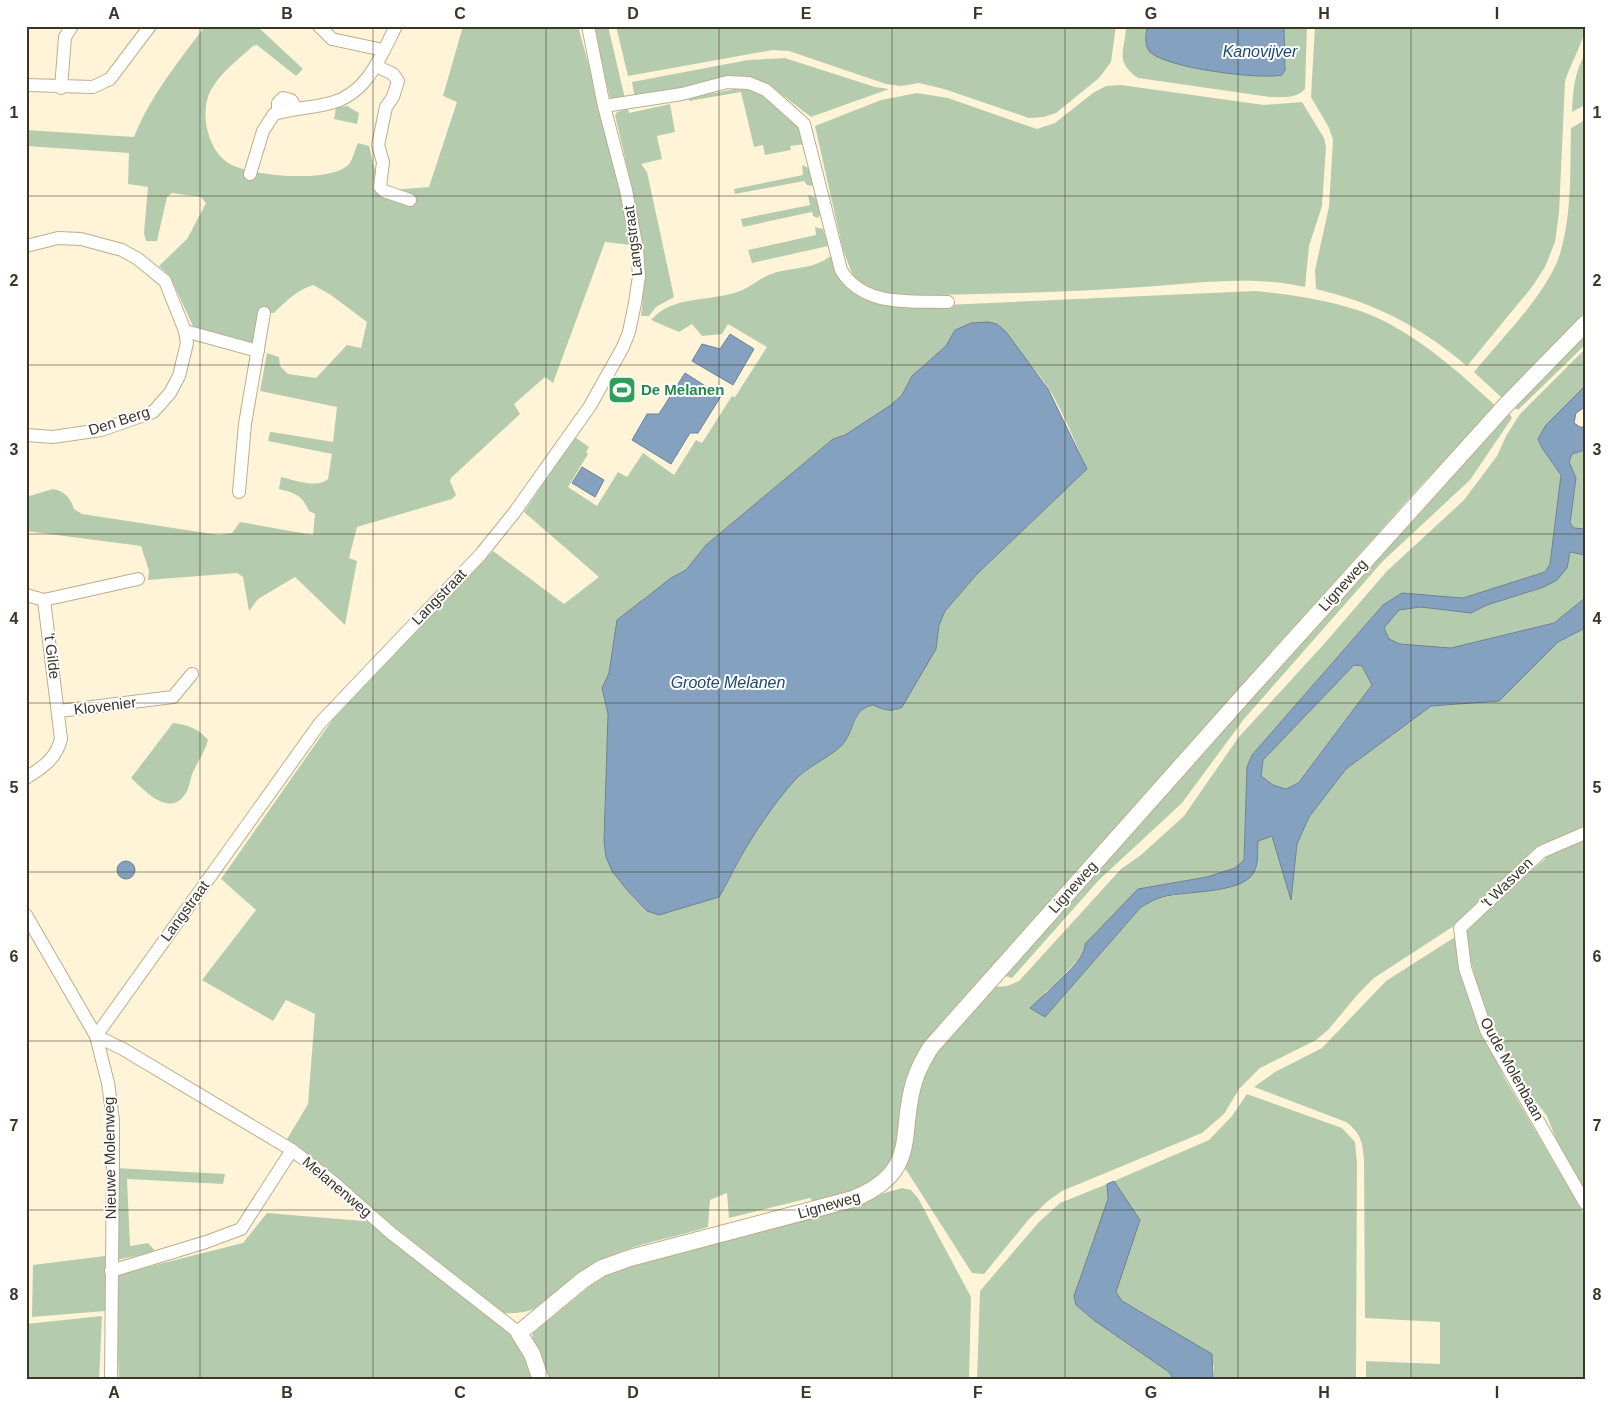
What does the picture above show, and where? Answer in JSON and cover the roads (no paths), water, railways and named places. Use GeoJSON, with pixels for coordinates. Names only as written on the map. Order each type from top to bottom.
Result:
{"type":"FeatureCollection","features":[{"type":"Feature","properties":{"kind":"street"},"geometry":{"type":"LineString","coordinates":[[61,88],[64,37],[72,26]]}},
{"type":"Feature","properties":{"kind":"street"},"geometry":{"type":"LineString","coordinates":[[26,85],[61,88],[93,87],[110,79],[150,26]]}},
{"type":"Feature","properties":{"kind":"street"},"geometry":{"type":"LineString","coordinates":[[319,26],[332,39],[383,50]]}},
{"type":"Feature","properties":{"kind":"street"},"geometry":{"type":"LineString","coordinates":[[250,174],[263,131],[274,114],[296,108],[331,103],[354,94],[376,66],[396,26]]}},
{"type":"Feature","properties":{"kind":"street","name":"Langstraat"},"geometry":{"type":"LineString","coordinates":[[96,1036],[320,723],[481,554],[514,512],[603,384],[629,332],[638,276],[637,249],[626,190],[604,106],[588,26]]}},
{"type":"Feature","properties":{"kind":"street"},"geometry":{"type":"LineString","coordinates":[[376,66],[393,74],[398,81],[393,97],[386,107],[378,145],[383,162],[380,187],[384,191],[410,200]]}},
{"type":"Feature","properties":{"kind":"street"},"geometry":{"type":"LineString","coordinates":[[604,106],[682,94],[727,82],[749,83],[766,90],[804,124],[841,270],[846,279],[878,298],[894,301],[948,302]]}},
{"type":"Feature","properties":{"kind":"street","name":"Den Berg"},"geometry":{"type":"LineString","coordinates":[[26,246],[58,238],[81,240],[122,250],[138,259],[165,281],[186,331],[187,343],[179,376],[170,393],[153,412],[101,430],[53,437],[26,435]]}},
{"type":"Feature","properties":{"kind":"street"},"geometry":{"type":"LineString","coordinates":[[239,492],[245,424],[264,313]]}},
{"type":"Feature","properties":{"kind":"street","name":"Ligneweg"},"geometry":{"type":"LineString","coordinates":[[519,1333],[602,1268],[630,1258],[853,1199],[871,1191],[886,1179],[901,1157],[906,1140],[914,1082],[921,1064],[932,1047],[1245,694],[1505,406],[1585,324]]}},
{"type":"Feature","properties":{"kind":"street"},"geometry":{"type":"LineString","coordinates":[[186,331],[258,351]]}},
{"type":"Feature","properties":{"kind":"street"},"geometry":{"type":"LineString","coordinates":[[26,595],[44,600],[138,579]]}},
{"type":"Feature","properties":{"kind":"street","name":"'t Gilde"},"geometry":{"type":"LineString","coordinates":[[44,600],[58,711]]}},
{"type":"Feature","properties":{"kind":"street","name":"Klovenier"},"geometry":{"type":"LineString","coordinates":[[26,778],[48,764],[57,753],[61,739],[58,711],[173,697],[192,674]]}},
{"type":"Feature","properties":{"kind":"street","name":"'t Wasven"},"geometry":{"type":"LineString","coordinates":[[1460,928],[1541,852],[1585,833]]}},
{"type":"Feature","properties":{"kind":"street","name":"Nieuwe Molenweg"},"geometry":{"type":"LineString","coordinates":[[26,915],[96,1036],[108,1082],[112,1120],[111,1380]]}},
{"type":"Feature","properties":{"kind":"street","name":"Oude Molenbaan"},"geometry":{"type":"LineString","coordinates":[[1460,928],[1465,968],[1486,1030],[1585,1203]]}},
{"type":"Feature","properties":{"kind":"street","name":"Melanenweg"},"geometry":{"type":"LineString","coordinates":[[96,1036],[123,1049],[292,1150],[333,1182],[391,1233],[519,1333],[532,1354],[541,1380]]}},
{"type":"Feature","properties":{"kind":"street"},"geometry":{"type":"LineString","coordinates":[[111,1271],[206,1242],[241,1229],[292,1150]]}},
{"type":"Feature","properties":{"kind":"water","name":"Kanovijver"},"geometry":{"type":"Polygon","coordinates":[[[1147,26],[1284,26],[1285,70],[1282,75],[1254,76],[1193,68],[1174,63],[1159,58],[1150,52],[1146,40],[1147,26]]]}},
{"type":"Feature","properties":{"kind":"water","name":"Groote Melanen"},"geometry":{"type":"Polygon","coordinates":[[[988,322],[997,324],[1006,332],[1048,389],[1087,469],[977,574],[945,611],[939,625],[936,649],[902,707],[891,710],[873,705],[861,711],[842,745],[805,771],[793,782],[757,830],[719,897],[659,915],[647,911],[612,871],[606,857],[604,842],[608,714],[602,688],[609,673],[617,620],[671,578],[686,570],[706,545],[833,439],[845,435],[891,405],[902,395],[912,376],[946,346],[955,330],[971,323],[988,322]]]}},
{"type":"Feature","properties":{"kind":"water"},"geometry":{"type":"Polygon","coordinates":[[[730,334],[754,349],[733,385],[692,361],[702,344],[720,349],[730,334]]]}},
{"type":"Feature","properties":{"kind":"water"},"geometry":{"type":"Polygon","coordinates":[[[685,373],[721,396],[698,433],[690,433],[671,464],[632,440],[647,414],[659,414],[685,373]]]}},
{"type":"Feature","properties":{"kind":"water"},"geometry":{"type":"Polygon","coordinates":[[[1585,386],[1585,407],[1576,413],[1574,423],[1580,427],[1585,427],[1585,450],[1572,454],[1569,462],[1576,478],[1570,523],[1574,528],[1585,529],[1585,555],[1570,552],[1567,568],[1557,580],[1544,587],[1487,605],[1471,613],[1421,607],[1399,610],[1384,628],[1389,639],[1400,644],[1451,648],[1554,623],[1585,598],[1585,628],[1558,642],[1499,701],[1431,706],[1346,769],[1309,817],[1297,844],[1291,900],[1272,836],[1258,841],[1257,865],[1248,879],[1238,885],[1211,891],[1159,898],[1141,907],[1045,1017],[1030,1008],[1072,968],[1084,951],[1085,944],[1138,889],[1207,877],[1235,868],[1244,860],[1247,767],[1252,755],[1383,605],[1402,593],[1463,598],[1545,572],[1550,564],[1561,475],[1538,439],[1546,425],[1585,386]],[[1354,665],[1263,760],[1261,776],[1273,785],[1286,789],[1298,783],[1372,685],[1362,666],[1354,665]]]}},
{"type":"Feature","properties":{"kind":"water"},"geometry":{"type":"Polygon","coordinates":[[[582,467],[604,480],[595,497],[572,483],[582,467]]]}},
{"type":"Feature","properties":{"kind":"water"},"geometry":{"type":"Polygon","coordinates":[[[122,861],[130,861],[135,866],[133,877],[122,879],[117,874],[117,866],[122,861]]]}},
{"type":"Feature","properties":{"kind":"water"},"geometry":{"type":"Polygon","coordinates":[[[1114,1181],[1140,1220],[1116,1292],[1122,1301],[1212,1354],[1213,1380],[1174,1380],[1169,1372],[1095,1321],[1076,1305],[1074,1296],[1108,1199],[1107,1184],[1114,1181]]]}},
{"type":"Feature","properties":{"kind":"place","name":"De Melanen"},"geometry":{"type":"Point","coordinates":[622,390]}}]}
